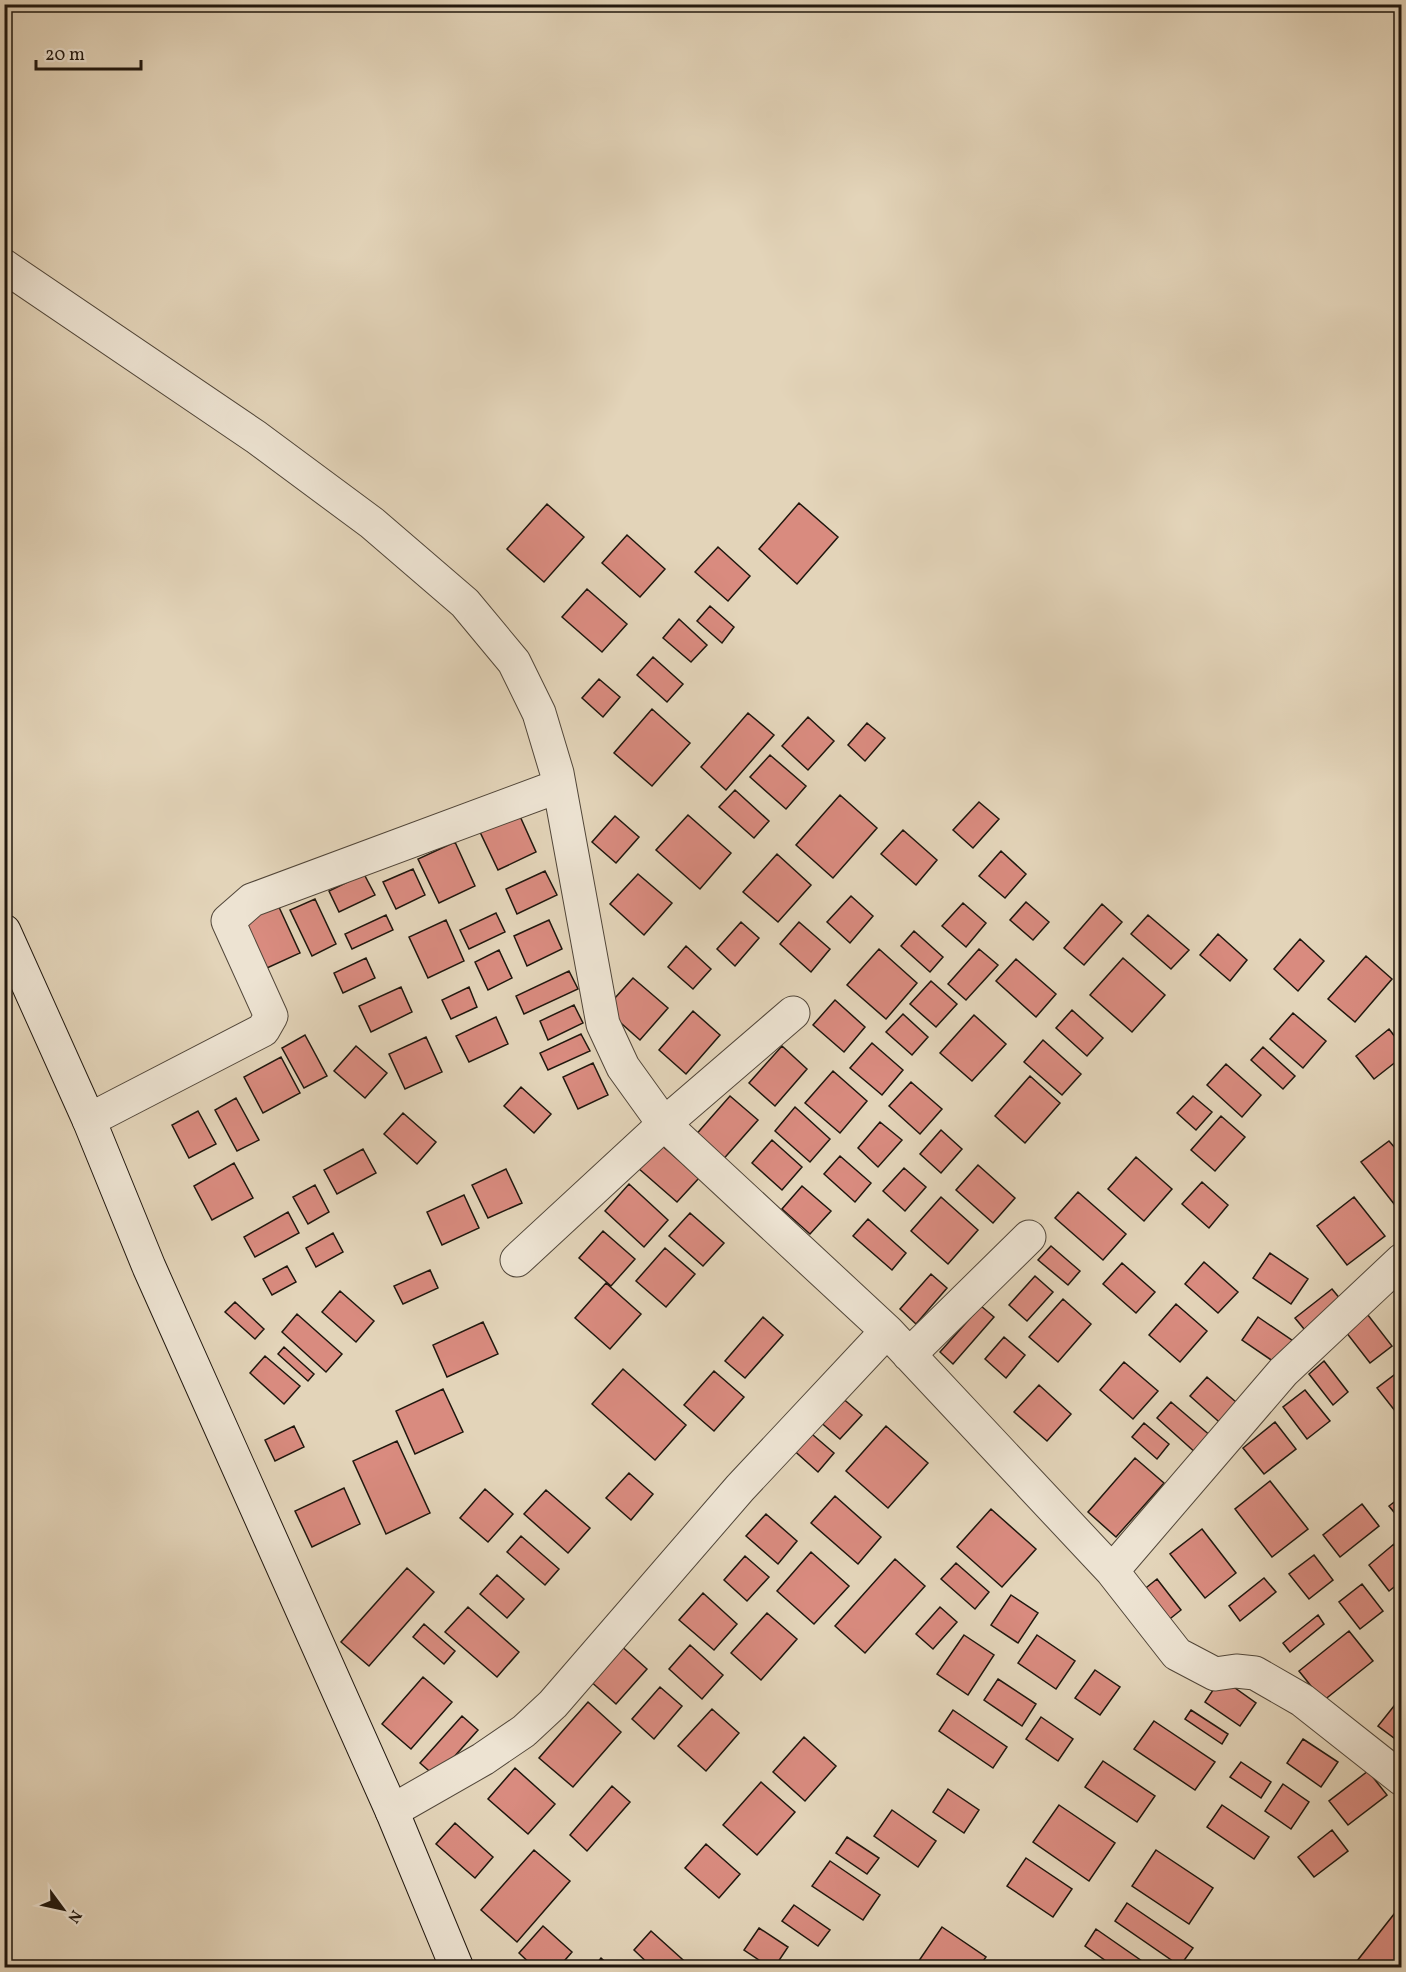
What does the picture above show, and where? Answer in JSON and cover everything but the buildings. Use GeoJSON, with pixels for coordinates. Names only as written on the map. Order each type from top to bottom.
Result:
{"type":"FeatureCollection","features":[{"type":"Feature","properties":{"kind":"street"},"geometry":{"type":"LineString","coordinates":[[4,266],[265,444],[372,523],[465,603],[514,662],[539,713],[559,786],[603,1024],[623,1067],[664,1124],[887,1331],[1112,1571],[1177,1654],[1215,1674],[1236,1671],[1254,1673],[1302,1700],[1401,1779]]}},
{"type":"Feature","properties":{"kind":"street"},"geometry":{"type":"LineString","coordinates":[[89,1120],[263,1030],[271,1016],[228,921],[252,900],[559,786]]}},
{"type":"Feature","properties":{"kind":"street"},"geometry":{"type":"LineString","coordinates":[[4,931],[89,1120],[149,1267],[392,1811],[457,1968]]}},
{"type":"Feature","properties":{"kind":"street"},"geometry":{"type":"LineString","coordinates":[[517,1260],[664,1124],[793,1013]]}},
{"type":"Feature","properties":{"kind":"street"},"geometry":{"type":"LineString","coordinates":[[909,1354],[1029,1237]]}},
{"type":"Feature","properties":{"kind":"street"},"geometry":{"type":"LineString","coordinates":[[1112,1571],[1283,1372],[1401,1260]]}},
{"type":"Feature","properties":{"kind":"street"},"geometry":{"type":"LineString","coordinates":[[392,1811],[483,1759],[524,1731],[553,1704],[740,1488],[887,1331]]}}]}
